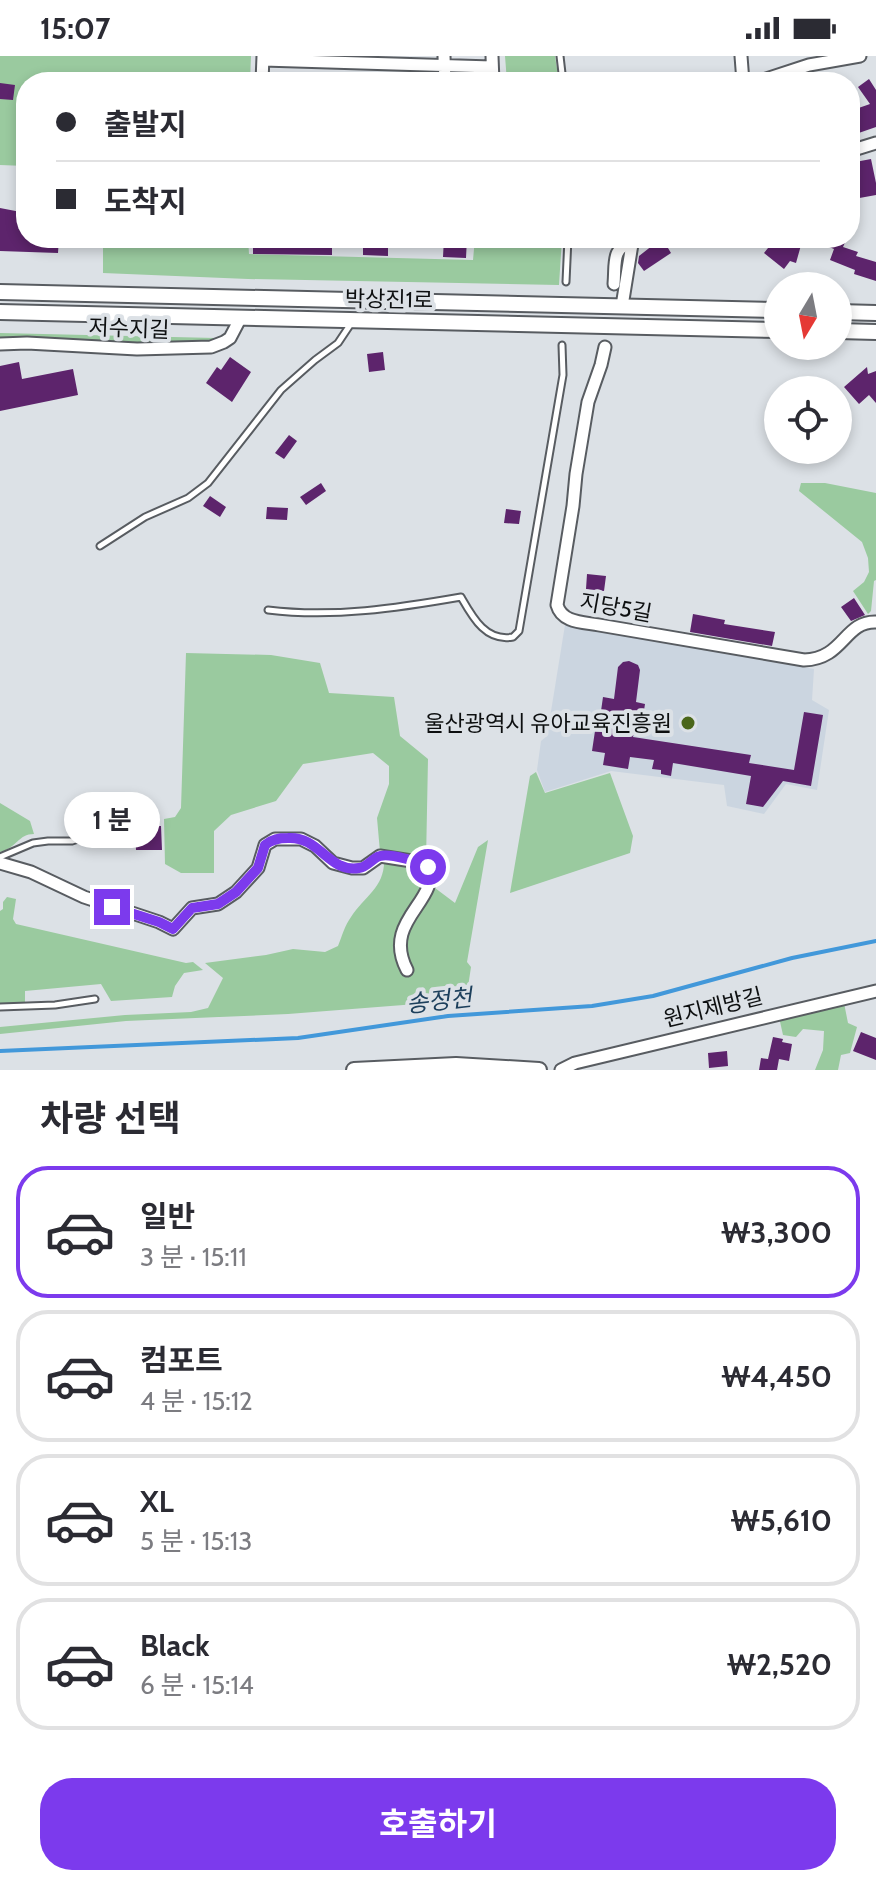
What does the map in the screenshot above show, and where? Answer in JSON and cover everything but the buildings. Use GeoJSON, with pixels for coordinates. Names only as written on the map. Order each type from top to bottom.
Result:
{"type":"FeatureCollection","features":[{"type":"Feature","properties":{"kind":"street"},"geometry":{"type":"LineString","coordinates":[[788,72],[860,56]]}},
{"type":"Feature","properties":{"kind":"street"},"geometry":{"type":"LineString","coordinates":[[263,58],[492,62]]}},
{"type":"Feature","properties":{"kind":"street"},"geometry":{"type":"LineString","coordinates":[[614,284],[615,255],[620,248]]}},
{"type":"Feature","properties":{"kind":"street"},"geometry":{"type":"LineString","coordinates":[[622,306],[631,248]]}},
{"type":"Feature","properties":{"kind":"street","name":"박상진1로"},"geometry":{"type":"LineString","coordinates":[[0,292],[764,310]]}},
{"type":"Feature","properties":{"kind":"street","name":"박상진1로"},"geometry":{"type":"LineString","coordinates":[[0,312],[764,330]]}},
{"type":"Feature","properties":{"kind":"street"},"geometry":{"type":"LineString","coordinates":[[852,312],[876,313]]}},
{"type":"Feature","properties":{"kind":"street","name":"저수지길"},"geometry":{"type":"LineString","coordinates":[[0,344],[137,349],[211,347],[230,338],[241,317]]}},
{"type":"Feature","properties":{"kind":"street"},"geometry":{"type":"LineString","coordinates":[[852,331],[876,332]]}},
{"type":"Feature","properties":{"kind":"street","name":"지당5길"},"geometry":{"type":"LineString","coordinates":[[605,347],[588,402],[576,474],[557,605],[562,616],[574,621],[804,660],[824,657],[858,626],[876,622]]}},
{"type":"Feature","properties":{"kind":"street"},"geometry":{"type":"LineString","coordinates":[[0,860],[69,892],[173,929],[192,908],[218,904],[236,892],[258,868],[265,845],[275,839],[301,839],[315,846],[333,863],[352,868],[363,868],[380,856],[418,862],[428,867],[431,876],[425,894],[401,934],[400,956],[407,970]]}},
{"type":"Feature","properties":{"kind":"street","name":"원지제방길"},"geometry":{"type":"LineString","coordinates":[[561,1070],[575,1063],[876,991]]}},
{"type":"Feature","properties":{"kind":"street"},"geometry":{"type":"LineString","coordinates":[[354,1070],[456,1065],[539,1070]]}},
{"type":"Feature","properties":{"kind":"lane"},"geometry":{"type":"LineString","coordinates":[[566,282],[568,248]]}},
{"type":"Feature","properties":{"kind":"lane"},"geometry":{"type":"LineString","coordinates":[[100,546],[145,517],[188,498],[208,483],[271,401],[338,343],[353,320]]}},
{"type":"Feature","properties":{"kind":"lane"},"geometry":{"type":"LineString","coordinates":[[268,610],[294,613],[360,612],[461,597],[484,630],[497,637],[513,637],[519,631],[547,471],[563,375],[562,345]]}},
{"type":"Feature","properties":{"kind":"lane"},"geometry":{"type":"LineString","coordinates":[[0,860],[33,843],[72,841],[112,828],[120,817],[120,800]]}},
{"type":"Feature","properties":{"kind":"lane"},"geometry":{"type":"LineString","coordinates":[[0,1007],[55,1005],[95,999]]}},
{"type":"Feature","properties":{"kind":"shaded area","name":"울산광역시 유아교육진흥원"},"geometry":{"type":"Polygon","coordinates":[[[565,625],[814,669],[812,700],[829,710],[817,790],[786,784],[764,814],[727,806],[724,785],[611,771],[545,792],[537,770],[541,741],[547,736],[565,625]]]}},
{"type":"Feature","properties":{"kind":"green space"},"geometry":{"type":"Polygon","coordinates":[[[0,56],[251,56],[250,72],[16,72],[16,166],[0,165],[0,56]]]}},
{"type":"Feature","properties":{"kind":"green space"},"geometry":{"type":"Polygon","coordinates":[[[505,56],[555,56],[557,72],[506,72],[505,56]]]}},
{"type":"Feature","properties":{"kind":"green space"},"geometry":{"type":"Polygon","coordinates":[[[103,248],[249,248],[249,254],[473,260],[474,248],[561,248],[559,285],[103,273],[103,248]]]}},
{"type":"Feature","properties":{"kind":"green space"},"geometry":{"type":"Polygon","coordinates":[[[0,333],[216,339],[171,345],[0,339],[0,333]]]}},
{"type":"Feature","properties":{"kind":"green space"},"geometry":{"type":"Polygon","coordinates":[[[801,483],[825,483],[876,493],[876,580],[868,614],[853,591],[864,582],[869,572],[862,542],[799,491],[801,483]]]}},
{"type":"Feature","properties":{"kind":"green space"},"geometry":{"type":"Polygon","coordinates":[[[186,653],[271,655],[320,663],[329,693],[394,697],[400,736],[428,759],[426,861],[380,852],[377,818],[389,784],[389,766],[373,753],[303,764],[276,801],[231,815],[214,831],[214,873],[181,873],[165,864],[164,819],[175,817],[181,808],[186,653]]]}},
{"type":"Feature","properties":{"kind":"green space"},"geometry":{"type":"Polygon","coordinates":[[[536,772],[545,793],[610,773],[633,836],[630,853],[510,893],[530,776],[536,772]]]}},
{"type":"Feature","properties":{"kind":"green space"},"geometry":{"type":"Polygon","coordinates":[[[0,803],[30,821],[34,834],[24,836],[0,852],[0,803]]]}},
{"type":"Feature","properties":{"kind":"green space"},"geometry":{"type":"Polygon","coordinates":[[[488,840],[467,962],[471,967],[468,987],[446,1000],[288,1014],[126,1021],[0,1034],[0,1027],[191,1012],[208,1008],[223,978],[205,963],[293,949],[325,952],[338,946],[349,920],[382,876],[384,857],[423,867],[427,882],[455,903],[478,847],[488,840]]]}},
{"type":"Feature","properties":{"kind":"green space"},"geometry":{"type":"Polygon","coordinates":[[[7,897],[16,899],[13,919],[16,924],[186,963],[193,962],[203,970],[184,973],[172,997],[111,1001],[101,984],[25,991],[25,1005],[0,1005],[0,911],[7,897]]]}},
{"type":"Feature","properties":{"kind":"green space"},"geometry":{"type":"Polygon","coordinates":[[[844,1003],[848,1023],[857,1027],[850,1053],[841,1055],[838,1070],[815,1070],[823,1050],[824,1031],[803,1029],[796,1037],[783,1035],[779,1017],[844,1003]]]}},
{"type":"Feature","properties":{"kind":"waterway","name":"송정천"},"geometry":{"type":"LineString","coordinates":[[0,1051],[298,1038],[448,1016],[592,1006],[653,996],[792,958],[876,941]]}},
{"type":"Feature","properties":{"kind":"place","name":"울산광역시 유아교육진흥원"},"geometry":{"type":"Point","coordinates":[688,723]}},
{"type":"Feature","properties":{"kind":"route"},"geometry":{"type":"LineString","coordinates":[[112,907],[173,929],[192,908],[218,904],[236,892],[258,868],[265,845],[275,839],[301,839],[315,846],[333,863],[352,868],[363,868],[380,856],[418,862],[428,867]]}}]}
